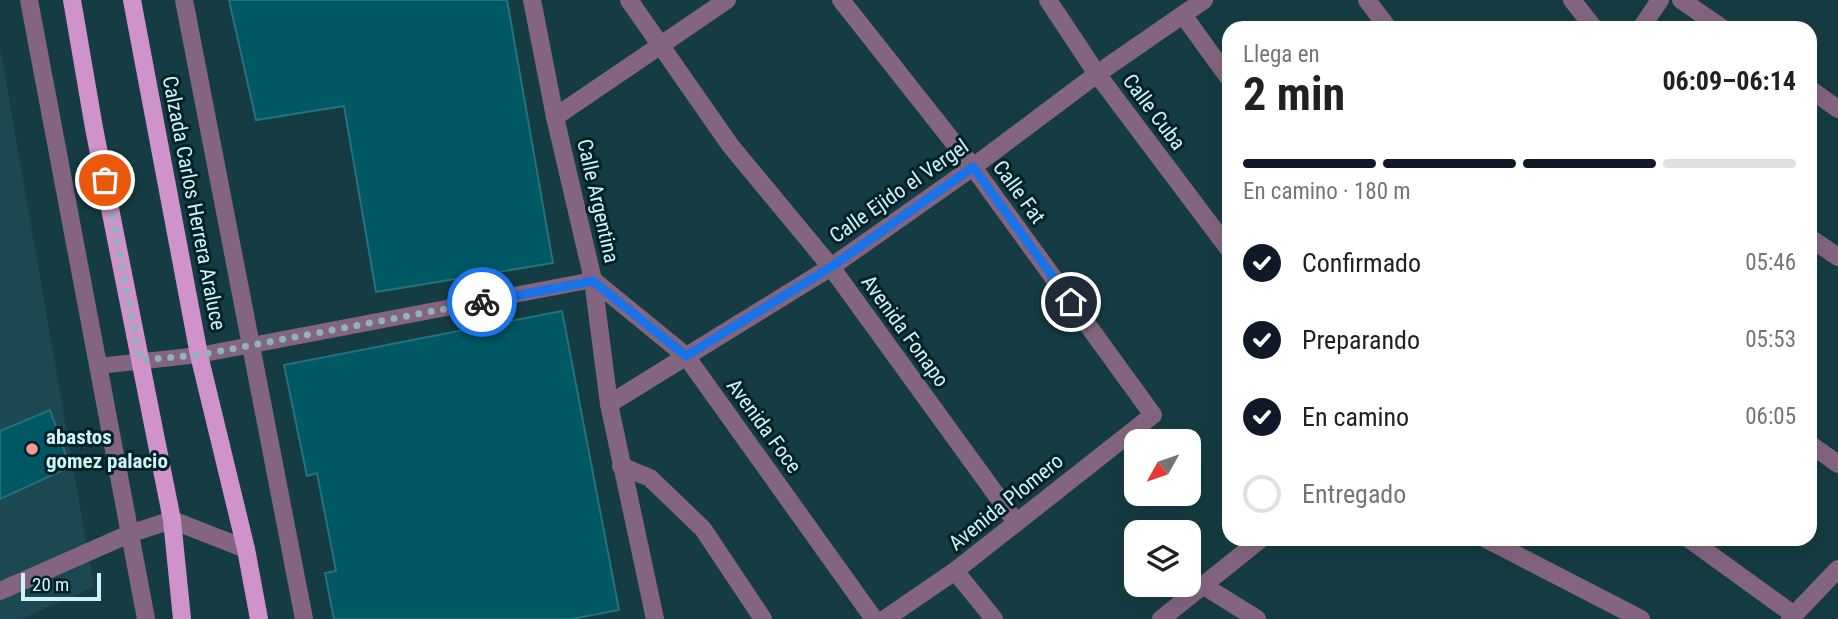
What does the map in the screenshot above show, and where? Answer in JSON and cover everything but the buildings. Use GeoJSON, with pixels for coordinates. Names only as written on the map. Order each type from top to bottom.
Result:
{"type":"FeatureCollection","features":[{"type":"Feature","properties":{"kind":"main road"},"geometry":{"type":"LineString","coordinates":[[72,0],[172,520],[182,619]]}},
{"type":"Feature","properties":{"kind":"main road","name":"Calzada Carlos Herrera Araluce"},"geometry":{"type":"LineString","coordinates":[[132,0],[199,355],[246,550],[259,619]]}},
{"type":"Feature","properties":{"kind":"street"},"geometry":{"type":"LineString","coordinates":[[29,0],[146,619]]}},
{"type":"Feature","properties":{"kind":"street"},"geometry":{"type":"LineString","coordinates":[[184,0],[304,619]]}},
{"type":"Feature","properties":{"kind":"street","name":"Calle Argentina"},"geometry":{"type":"LineString","coordinates":[[532,0],[555,117],[593,281],[609,404],[655,619]]}},
{"type":"Feature","properties":{"kind":"street","name":"Avenida Fonapo"},"geometry":{"type":"LineString","coordinates":[[629,0],[730,145],[831,267],[1016,522]]}},
{"type":"Feature","properties":{"kind":"street"},"geometry":{"type":"LineString","coordinates":[[555,117],[727,0]]}},
{"type":"Feature","properties":{"kind":"street","name":"Calle Fat"},"geometry":{"type":"LineString","coordinates":[[841,0],[973,167],[1153,415]]}},
{"type":"Feature","properties":{"kind":"street","name":"Calle Ejido el Vergel"},"geometry":{"type":"LineString","coordinates":[[609,404],[831,267],[973,167],[1097,74],[1204,0]]}},
{"type":"Feature","properties":{"kind":"street"},"geometry":{"type":"LineString","coordinates":[[1367,0],[1383,21]]}},
{"type":"Feature","properties":{"kind":"street"},"geometry":{"type":"LineString","coordinates":[[1572,0],[1588,21]]}},
{"type":"Feature","properties":{"kind":"street"},"geometry":{"type":"LineString","coordinates":[[1646,21],[1660,0]]}},
{"type":"Feature","properties":{"kind":"street"},"geometry":{"type":"LineString","coordinates":[[1681,0],[1712,21]]}},
{"type":"Feature","properties":{"kind":"street","name":"Calle Cuba"},"geometry":{"type":"LineString","coordinates":[[1050,1],[1097,74],[1222,240]]}},
{"type":"Feature","properties":{"kind":"street"},"geometry":{"type":"LineString","coordinates":[[1183,15],[1222,69]]}},
{"type":"Feature","properties":{"kind":"street"},"geometry":{"type":"LineString","coordinates":[[1817,94],[1838,109]]}},
{"type":"Feature","properties":{"kind":"street"},"geometry":{"type":"LineString","coordinates":[[1817,243],[1838,257]]}},
{"type":"Feature","properties":{"kind":"street","name":"Avenida Foce"},"geometry":{"type":"LineString","coordinates":[[593,281],[686,356],[874,619]]}},
{"type":"Feature","properties":{"kind":"street","name":"Avenida Plomero"},"geometry":{"type":"LineString","coordinates":[[885,619],[955,571],[1153,415]]}},
{"type":"Feature","properties":{"kind":"street"},"geometry":{"type":"LineString","coordinates":[[1817,449],[1838,464]]}},
{"type":"Feature","properties":{"kind":"street"},"geometry":{"type":"LineString","coordinates":[[621,466],[650,478],[704,529],[763,619]]}},
{"type":"Feature","properties":{"kind":"street"},"geometry":{"type":"LineString","coordinates":[[0,591],[129,534],[172,520],[246,550]]}},
{"type":"Feature","properties":{"kind":"street"},"geometry":{"type":"LineString","coordinates":[[1161,619],[1253,546]]}},
{"type":"Feature","properties":{"kind":"street"},"geometry":{"type":"LineString","coordinates":[[1499,546],[1632,617]]}},
{"type":"Feature","properties":{"kind":"street"},"geometry":{"type":"LineString","coordinates":[[1698,546],[1792,617],[1838,569]]}},
{"type":"Feature","properties":{"kind":"street"},"geometry":{"type":"LineString","coordinates":[[955,571],[994,619]]}},
{"type":"Feature","properties":{"kind":"street"},"geometry":{"type":"LineString","coordinates":[[1205,586],[1257,619]]}},
{"type":"Feature","properties":{"kind":"lane"},"geometry":{"type":"LineString","coordinates":[[99,366],[199,355],[593,281]]}},
{"type":"Feature","properties":{"kind":"shaded area"},"geometry":{"type":"Polygon","coordinates":[[[0,47],[94,587],[21,619],[0,619],[0,47]]]}},
{"type":"Feature","properties":{"kind":"way so far"},"geometry":{"type":"LineString","coordinates":[[105,180],[140,360],[199,355],[482,302]]}},
{"type":"Feature","properties":{"kind":"place","name":"abastos gomez palacio"},"geometry":{"type":"Point","coordinates":[32,449]}},
{"type":"Feature","properties":{"kind":"route"},"geometry":{"type":"LineString","coordinates":[[482,302],[593,281],[686,356],[831,267],[973,167],[1071,302]]}}]}
